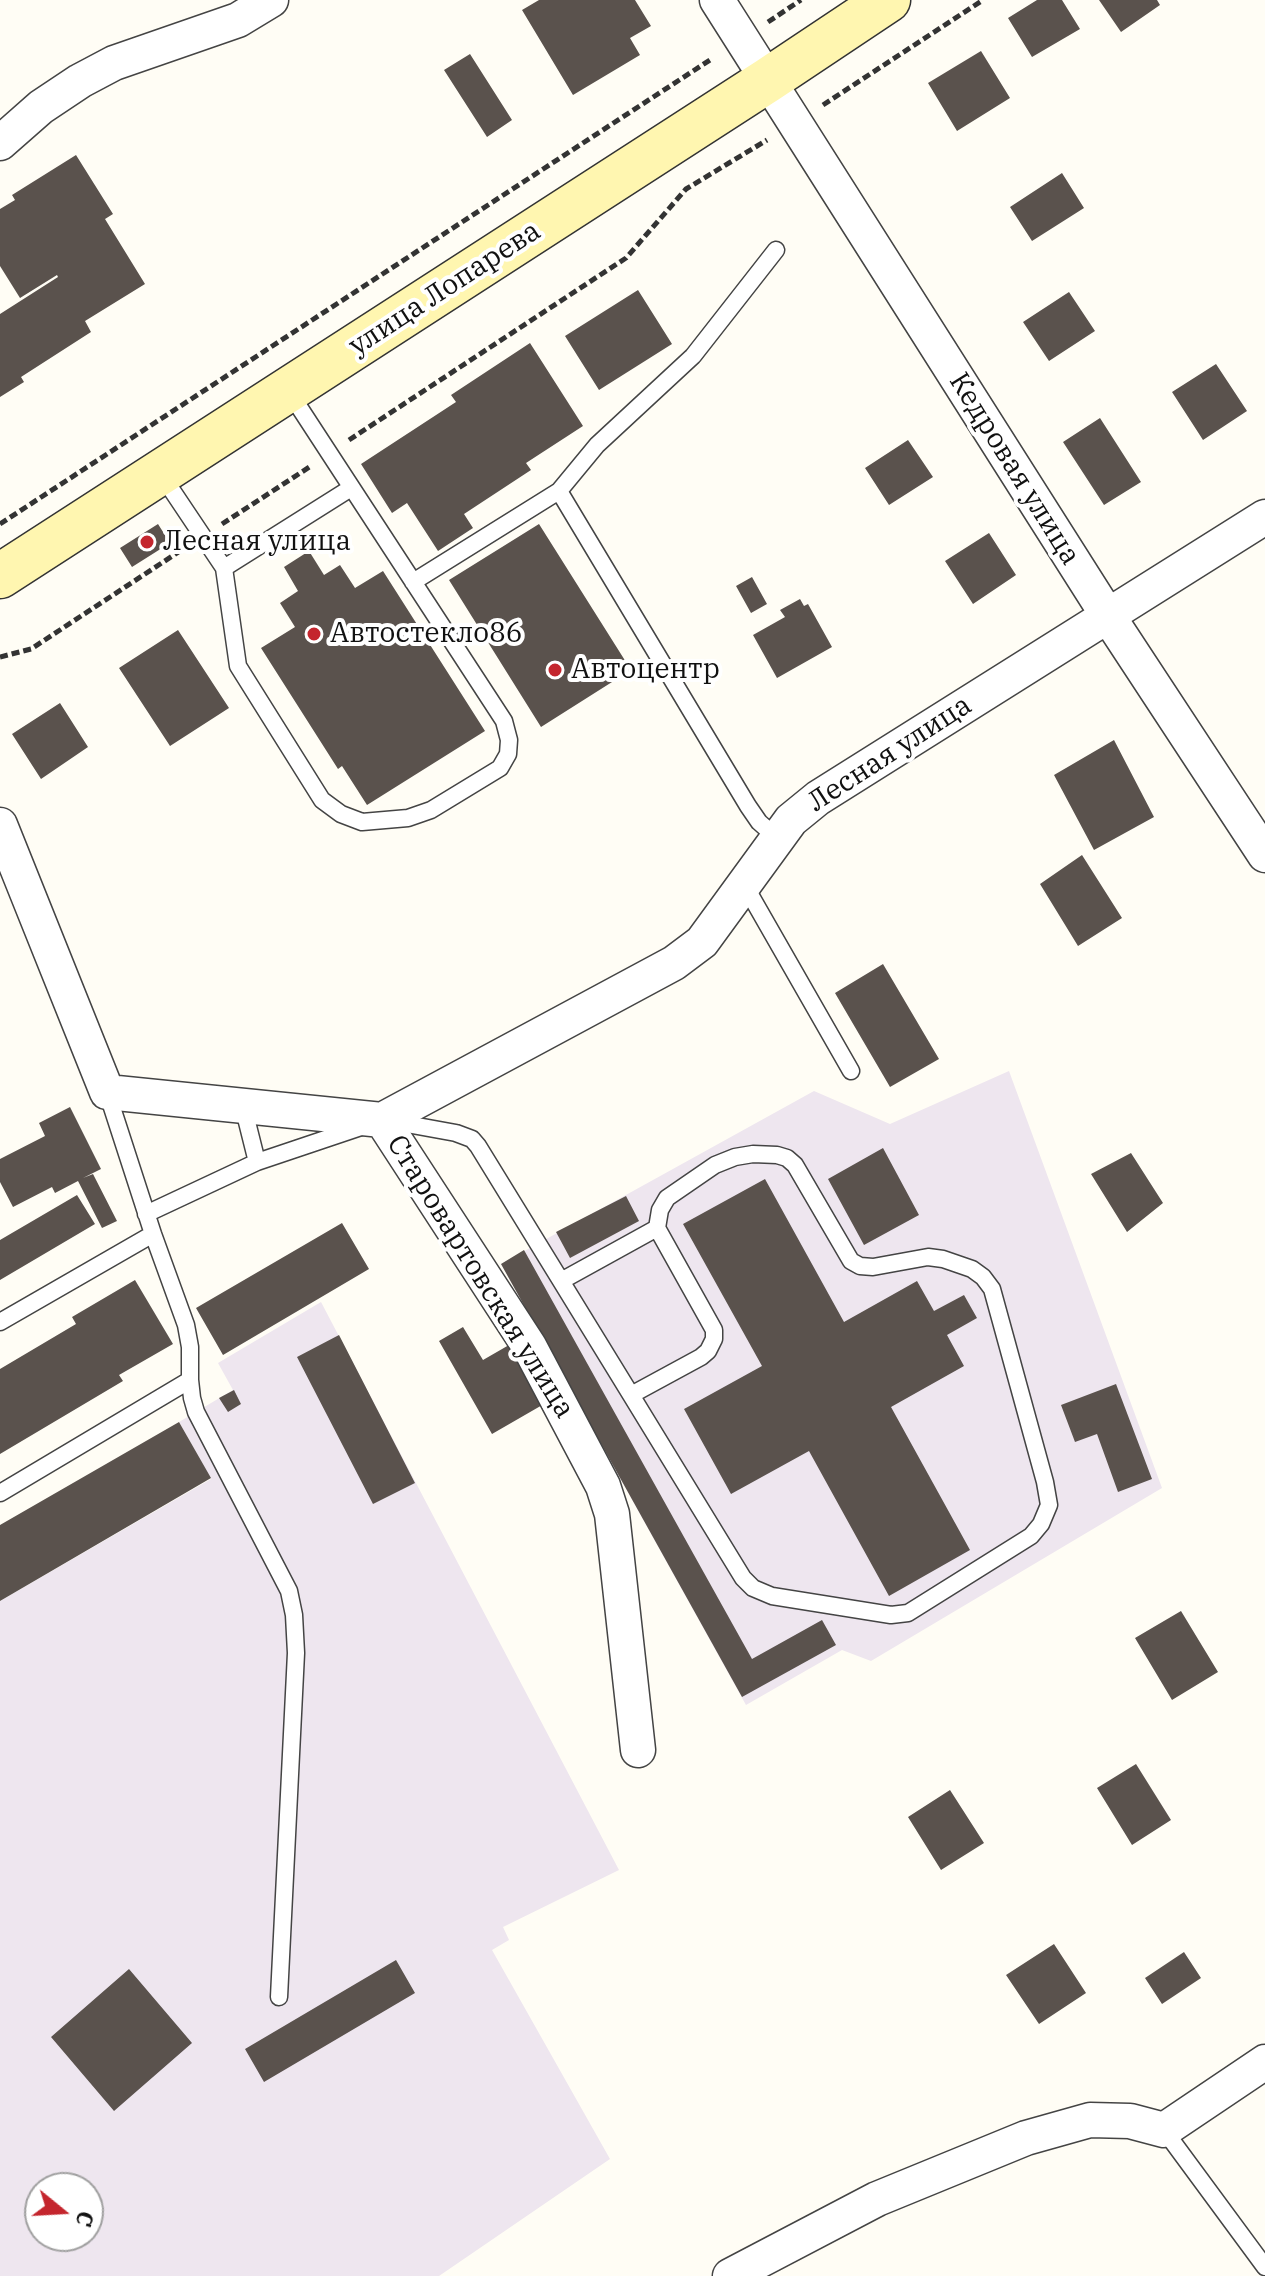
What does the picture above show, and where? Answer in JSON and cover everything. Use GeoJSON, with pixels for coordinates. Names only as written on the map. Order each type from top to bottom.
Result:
{"type":"FeatureCollection","features":[{"type":"Feature","properties":{"kind":"main road","name":"улица Лопарева"},"geometry":{"type":"LineString","coordinates":[[0,576],[888,0]]}},
{"type":"Feature","properties":{"kind":"street"},"geometry":{"type":"LineString","coordinates":[[0,143],[41,107],[114,63],[238,20],[271,0]]}},
{"type":"Feature","properties":{"kind":"street","name":"Кедровая улица"},"geometry":{"type":"LineString","coordinates":[[717,0],[1108,616],[1265,855]]}},
{"type":"Feature","properties":{"kind":"street","name":"Лесная улица"},"geometry":{"type":"LineString","coordinates":[[382,1120],[674,963],[702,942],[791,820],[818,798],[1265,517]]}},
{"type":"Feature","properties":{"kind":"street"},"geometry":{"type":"LineString","coordinates":[[0,825],[107,1092]]}},
{"type":"Feature","properties":{"kind":"street","name":"Старовартовская улица"},"geometry":{"type":"LineString","coordinates":[[107,1092],[382,1120],[529,1346],[603,1486],[612,1514],[638,1750]]}},
{"type":"Feature","properties":{"kind":"street"},"geometry":{"type":"LineString","coordinates":[[730,2276],[877,2199],[1026,2138],[1090,2120],[1130,2121],[1164,2130],[1265,2062]]}},
{"type":"Feature","properties":{"kind":"lane"},"geometry":{"type":"LineString","coordinates":[[413,582],[559,491],[597,445],[693,356],[776,250]]}},
{"type":"Feature","properties":{"kind":"lane"},"geometry":{"type":"LineString","coordinates":[[160,473],[224,568],[238,666],[322,800],[341,814],[362,822],[408,818],[431,810],[500,768],[508,754],[509,740],[504,721],[288,390]]}},
{"type":"Feature","properties":{"kind":"lane"},"geometry":{"type":"LineString","coordinates":[[224,568],[351,488]]}},
{"type":"Feature","properties":{"kind":"lane"},"geometry":{"type":"LineString","coordinates":[[559,491],[748,806],[759,822],[777,838]]}},
{"type":"Feature","properties":{"kind":"lane"},"geometry":{"type":"LineString","coordinates":[[744,884],[851,1071]]}},
{"type":"Feature","properties":{"kind":"lane"},"geometry":{"type":"LineString","coordinates":[[107,1092],[186,1325],[196,1412],[289,1591],[294,1615],[296,1653],[279,1997]]}},
{"type":"Feature","properties":{"kind":"lane"},"geometry":{"type":"LineString","coordinates":[[243,1106],[257,1162]]}},
{"type":"Feature","properties":{"kind":"lane"},"geometry":{"type":"LineString","coordinates":[[146,1214],[257,1162],[382,1120],[456,1133],[472,1139],[478,1146],[743,1578],[753,1588],[772,1596],[891,1615],[908,1613],[1031,1536],[1041,1524],[1049,1505],[992,1289],[983,1277],[957,1262],[928,1257],[873,1267],[860,1266],[851,1261],[795,1165],[777,1155],[744,1155],[715,1165],[667,1198],[660,1210],[657,1228],[714,1330],[714,1339],[701,1357],[631,1395]]}},
{"type":"Feature","properties":{"kind":"lane"},"geometry":{"type":"LineString","coordinates":[[561,1281],[657,1228]]}},
{"type":"Feature","properties":{"kind":"lane"},"geometry":{"type":"LineString","coordinates":[[0,1322],[153,1234]]}},
{"type":"Feature","properties":{"kind":"lane"},"geometry":{"type":"LineString","coordinates":[[0,1493],[190,1380]]}},
{"type":"Feature","properties":{"kind":"lane"},"geometry":{"type":"LineString","coordinates":[[1164,2130],[1265,2267]]}},
{"type":"Feature","properties":{"kind":"path"},"geometry":{"type":"LineString","coordinates":[[0,524],[801,0]]}},
{"type":"Feature","properties":{"kind":"path"},"geometry":{"type":"LineString","coordinates":[[0,657],[31,649],[626,258],[686,189],[795,123],[983,0]]}},
{"type":"Feature","properties":{"kind":"shaded area"},"geometry":{"type":"Polygon","coordinates":[[[1009,1071],[1162,1488],[871,1661],[842,1650],[746,1705],[501,1264],[814,1091],[890,1124],[1009,1071]]]}},
{"type":"Feature","properties":{"kind":"shaded area"},"geometry":{"type":"Polygon","coordinates":[[[321,1302],[619,1870],[503,1927],[509,1940],[492,1950],[610,2159],[439,2276],[0,2276],[0,1601],[211,1479],[179,1422],[233,1390],[218,1363],[321,1302]]]}},
{"type":"Feature","properties":{"kind":"building"},"geometry":{"type":"Polygon","coordinates":[[[539,0],[635,0],[651,26],[630,38],[640,55],[573,95],[522,10],[539,0]]]}},
{"type":"Feature","properties":{"kind":"building"},"geometry":{"type":"Polygon","coordinates":[[[1037,0],[1062,0],[1080,29],[1032,57],[1008,18],[1037,0]]]}},
{"type":"Feature","properties":{"kind":"building"},"geometry":{"type":"Polygon","coordinates":[[[1099,0],[1157,0],[1160,5],[1121,32],[1099,0]]]}},
{"type":"Feature","properties":{"kind":"building"},"geometry":{"type":"Polygon","coordinates":[[[981,51],[1010,98],[957,131],[928,83],[981,51]]]}},
{"type":"Feature","properties":{"kind":"building"},"geometry":{"type":"Polygon","coordinates":[[[470,54],[512,120],[487,137],[444,70],[470,54]]]}},
{"type":"Feature","properties":{"kind":"building"},"geometry":{"type":"Polygon","coordinates":[[[76,155],[113,214],[105,219],[145,284],[85,321],[91,332],[21,377],[24,382],[0,397],[0,314],[58,277],[20,298],[0,266],[0,209],[15,200],[12,195],[76,155]]]}},
{"type":"Feature","properties":{"kind":"building"},"geometry":{"type":"Polygon","coordinates":[[[1062,173],[1084,208],[1032,241],[1010,207],[1062,173]]]}},
{"type":"Feature","properties":{"kind":"building"},"geometry":{"type":"Polygon","coordinates":[[[638,290],[672,344],[599,390],[565,336],[638,290]]]}},
{"type":"Feature","properties":{"kind":"building"},"geometry":{"type":"Polygon","coordinates":[[[1069,292],[1095,331],[1049,361],[1023,322],[1069,292]]]}},
{"type":"Feature","properties":{"kind":"building"},"geometry":{"type":"Polygon","coordinates":[[[530,343],[583,426],[526,463],[531,470],[464,514],[473,528],[438,551],[407,503],[392,513],[361,464],[456,402],[451,395],[530,343]]]}},
{"type":"Feature","properties":{"kind":"building"},"geometry":{"type":"Polygon","coordinates":[[[1216,364],[1247,411],[1203,440],[1172,392],[1216,364]]]}},
{"type":"Feature","properties":{"kind":"building"},"geometry":{"type":"Polygon","coordinates":[[[1100,418],[1141,482],[1104,505],[1063,442],[1100,418]]]}},
{"type":"Feature","properties":{"kind":"building"},"geometry":{"type":"Polygon","coordinates":[[[908,440],[933,477],[889,505],[865,468],[908,440]]]}},
{"type":"Feature","properties":{"kind":"building"},"geometry":{"type":"Polygon","coordinates":[[[158,524],[170,543],[132,567],[120,548],[158,524]]]}},
{"type":"Feature","properties":{"kind":"building"},"geometry":{"type":"Polygon","coordinates":[[[539,524],[631,670],[541,727],[449,580],[539,524]]]}},
{"type":"Feature","properties":{"kind":"building"},"geometry":{"type":"Polygon","coordinates":[[[989,533],[1016,575],[973,604],[945,561],[989,533]]]}},
{"type":"Feature","properties":{"kind":"building"},"geometry":{"type":"Polygon","coordinates":[[[309,551],[324,575],[340,565],[355,588],[383,571],[485,731],[367,805],[342,766],[338,769],[261,648],[295,627],[280,603],[298,591],[284,567],[309,551]]]}},
{"type":"Feature","properties":{"kind":"building"},"geometry":{"type":"Polygon","coordinates":[[[752,577],[767,604],[751,613],[736,586],[752,577]]]}},
{"type":"Feature","properties":{"kind":"building"},"geometry":{"type":"Polygon","coordinates":[[[800,599],[804,606],[808,604],[832,647],[777,678],[753,635],[785,617],[780,610],[800,599]]]}},
{"type":"Feature","properties":{"kind":"building"},"geometry":{"type":"Polygon","coordinates":[[[178,630],[229,708],[170,746],[119,668],[178,630]]]}},
{"type":"Feature","properties":{"kind":"building"},"geometry":{"type":"Polygon","coordinates":[[[60,703],[88,747],[41,779],[12,734],[60,703]]]}},
{"type":"Feature","properties":{"kind":"building"},"geometry":{"type":"Polygon","coordinates":[[[1114,740],[1154,817],[1094,850],[1054,775],[1114,740]]]}},
{"type":"Feature","properties":{"kind":"building"},"geometry":{"type":"Polygon","coordinates":[[[1082,855],[1122,918],[1078,946],[1040,884],[1082,855]]]}},
{"type":"Feature","properties":{"kind":"building"},"geometry":{"type":"Polygon","coordinates":[[[883,964],[939,1059],[890,1087],[835,993],[883,964]]]}},
{"type":"Feature","properties":{"kind":"building"},"geometry":{"type":"Polygon","coordinates":[[[70,1107],[101,1169],[83,1178],[93,1174],[117,1221],[102,1228],[78,1181],[55,1193],[52,1187],[13,1207],[0,1182],[0,1159],[45,1136],[39,1123],[70,1107]]]}},
{"type":"Feature","properties":{"kind":"building"},"geometry":{"type":"Polygon","coordinates":[[[883,1148],[919,1215],[864,1245],[828,1179],[883,1148]]]}},
{"type":"Feature","properties":{"kind":"building"},"geometry":{"type":"Polygon","coordinates":[[[1131,1153],[1163,1203],[1127,1232],[1091,1174],[1131,1153]]]}},
{"type":"Feature","properties":{"kind":"building"},"geometry":{"type":"Polygon","coordinates":[[[765,1179],[844,1322],[917,1281],[934,1311],[964,1295],[977,1318],[947,1335],[964,1366],[891,1407],[970,1550],[889,1596],[809,1451],[731,1494],[684,1409],[762,1366],[683,1224],[765,1179]]]}},
{"type":"Feature","properties":{"kind":"building"},"geometry":{"type":"Polygon","coordinates":[[[77,1195],[95,1224],[0,1280],[0,1240],[77,1195]]]}},
{"type":"Feature","properties":{"kind":"building"},"geometry":{"type":"Polygon","coordinates":[[[626,1196],[639,1221],[570,1258],[556,1232],[626,1196]]]}},
{"type":"Feature","properties":{"kind":"building"},"geometry":{"type":"Polygon","coordinates":[[[342,1223],[369,1269],[223,1355],[196,1308],[342,1223]]]}},
{"type":"Feature","properties":{"kind":"building"},"geometry":{"type":"Polygon","coordinates":[[[524,1250],[752,1659],[822,1620],[836,1645],[742,1697],[501,1264],[524,1250]]]}},
{"type":"Feature","properties":{"kind":"building"},"geometry":{"type":"Polygon","coordinates":[[[135,1280],[173,1344],[119,1375],[123,1381],[0,1454],[0,1369],[76,1324],[72,1317],[135,1280]]]}},
{"type":"Feature","properties":{"kind":"building"},"geometry":{"type":"Polygon","coordinates":[[[463,1327],[483,1360],[509,1345],[544,1404],[492,1434],[439,1341],[463,1327]]]}},
{"type":"Feature","properties":{"kind":"building"},"geometry":{"type":"Polygon","coordinates":[[[339,1335],[415,1483],[373,1504],[297,1357],[339,1335]]]}},
{"type":"Feature","properties":{"kind":"building"},"geometry":{"type":"Polygon","coordinates":[[[1116,1384],[1152,1479],[1118,1492],[1097,1434],[1075,1442],[1061,1405],[1116,1384]]]}},
{"type":"Feature","properties":{"kind":"building"},"geometry":{"type":"Polygon","coordinates":[[[234,1390],[241,1404],[228,1412],[219,1398],[234,1390]]]}},
{"type":"Feature","properties":{"kind":"building"},"geometry":{"type":"Polygon","coordinates":[[[179,1422],[211,1478],[0,1601],[0,1525],[179,1422]]]}},
{"type":"Feature","properties":{"kind":"building"},"geometry":{"type":"Polygon","coordinates":[[[1181,1611],[1218,1672],[1172,1700],[1135,1638],[1181,1611]]]}},
{"type":"Feature","properties":{"kind":"building"},"geometry":{"type":"Polygon","coordinates":[[[1136,1764],[1171,1820],[1132,1845],[1097,1788],[1136,1764]]]}},
{"type":"Feature","properties":{"kind":"building"},"geometry":{"type":"Polygon","coordinates":[[[950,1790],[984,1843],[941,1870],[908,1817],[950,1790]]]}},
{"type":"Feature","properties":{"kind":"building"},"geometry":{"type":"Polygon","coordinates":[[[1054,1944],[1086,1993],[1039,2024],[1006,1975],[1054,1944]]]}},
{"type":"Feature","properties":{"kind":"building"},"geometry":{"type":"Polygon","coordinates":[[[1184,1952],[1201,1978],[1162,2004],[1145,1978],[1184,1952]]]}},
{"type":"Feature","properties":{"kind":"building"},"geometry":{"type":"Polygon","coordinates":[[[396,1960],[415,1993],[264,2082],[245,2049],[396,1960]]]}},
{"type":"Feature","properties":{"kind":"building"},"geometry":{"type":"Polygon","coordinates":[[[129,1969],[192,2043],[114,2111],[51,2037],[129,1969]]]}},
{"type":"Feature","properties":{"kind":"place","name":"Лесная улица"},"geometry":{"type":"Point","coordinates":[147,542]}},
{"type":"Feature","properties":{"kind":"place","name":"Автостекло86"},"geometry":{"type":"Point","coordinates":[314,634]}},
{"type":"Feature","properties":{"kind":"place","name":"Автоцентр"},"geometry":{"type":"Point","coordinates":[555,670]}}]}
